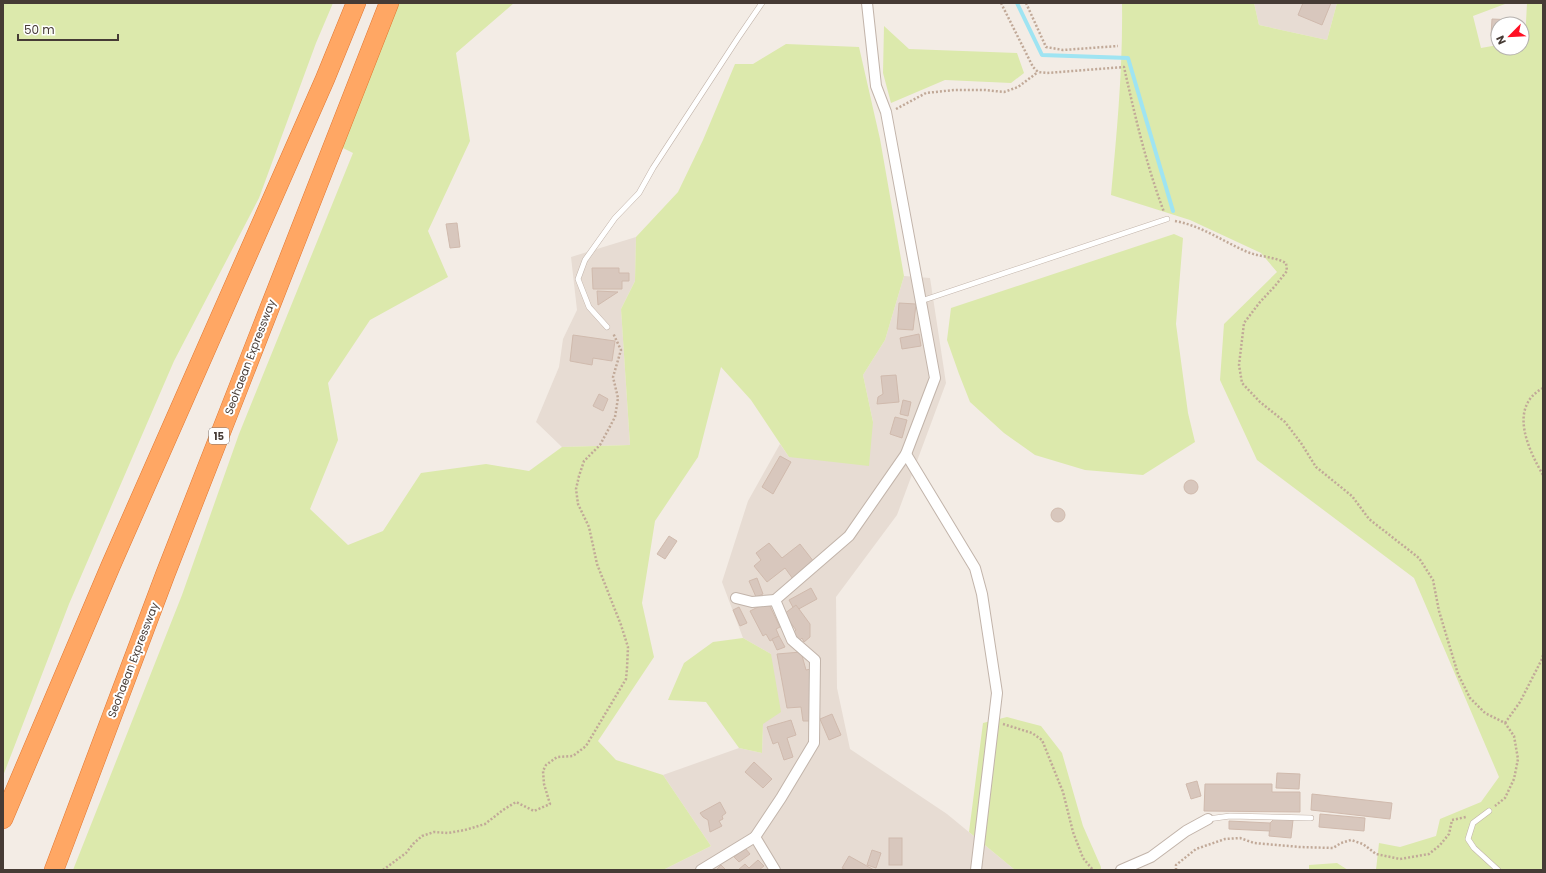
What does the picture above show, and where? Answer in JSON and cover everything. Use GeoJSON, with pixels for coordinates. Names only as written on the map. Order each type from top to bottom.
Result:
{"type":"FeatureCollection","features":[{"type":"Feature","properties":{"kind":"highway"},"geometry":{"type":"LineString","coordinates":[[3,819],[111,565],[325,79],[356,3]]}},
{"type":"Feature","properties":{"kind":"highway","name":"Seohaean Expressway"},"geometry":{"type":"LineString","coordinates":[[54,870],[165,575],[389,3]]}},
{"type":"Feature","properties":{"kind":"street"},"geometry":{"type":"LineString","coordinates":[[736,598],[752,602],[775,600],[849,536],[906,454],[935,378],[886,112],[876,86],[867,3]]}},
{"type":"Feature","properties":{"kind":"street"},"geometry":{"type":"LineString","coordinates":[[906,454],[975,568],[982,594],[997,693],[976,870]]}},
{"type":"Feature","properties":{"kind":"street"},"geometry":{"type":"LineString","coordinates":[[701,870],[755,837],[781,798],[814,743],[816,660],[792,640],[775,600]]}},
{"type":"Feature","properties":{"kind":"street"},"geometry":{"type":"LineString","coordinates":[[1121,870],[1151,857],[1186,831],[1208,820]]}},
{"type":"Feature","properties":{"kind":"street"},"geometry":{"type":"LineString","coordinates":[[755,837],[775,870]]}},
{"type":"Feature","properties":{"kind":"lane"},"geometry":{"type":"LineString","coordinates":[[607,327],[589,307],[578,279],[586,260],[615,218],[639,193],[653,168],[762,3]]}},
{"type":"Feature","properties":{"kind":"lane"},"geometry":{"type":"LineString","coordinates":[[921,301],[1167,219]]}},
{"type":"Feature","properties":{"kind":"lane"},"geometry":{"type":"LineString","coordinates":[[1489,811],[1473,823],[1468,839],[1474,848],[1498,870]]}},
{"type":"Feature","properties":{"kind":"lane"},"geometry":{"type":"LineString","coordinates":[[1208,820],[1230,816],[1310,818]]}},
{"type":"Feature","properties":{"kind":"path"},"geometry":{"type":"LineString","coordinates":[[1001,3],[1033,67],[1038,72],[1048,73],[1124,67],[1141,142],[1154,186],[1167,219],[1188,223],[1251,253],[1277,258],[1286,263],[1287,271],[1244,323],[1239,365],[1242,383],[1260,402],[1286,422],[1316,467],[1352,496],[1369,519],[1419,558],[1433,580],[1439,611],[1458,674],[1470,698],[1485,712],[1505,723],[1514,736],[1518,759],[1514,779],[1505,798],[1489,811],[1452,820],[1449,834],[1440,845],[1429,854],[1400,859],[1376,854],[1363,844],[1351,840],[1341,843],[1333,848],[1327,848],[1254,843],[1240,838],[1225,839],[1196,849],[1176,865],[1176,870]]}},
{"type":"Feature","properties":{"kind":"path"},"geometry":{"type":"LineString","coordinates":[[1026,3],[1046,47],[1063,50],[1118,46]]}},
{"type":"Feature","properties":{"kind":"path"},"geometry":{"type":"LineString","coordinates":[[886,112],[898,108],[926,93],[954,90],[985,90],[1004,92],[1018,87],[1038,72]]}},
{"type":"Feature","properties":{"kind":"path"},"geometry":{"type":"LineString","coordinates":[[383,870],[406,853],[412,844],[422,836],[434,832],[448,833],[465,830],[485,824],[516,802],[534,811],[550,804],[544,784],[543,771],[546,765],[557,757],[573,756],[586,746],[626,679],[628,668],[628,647],[597,564],[589,527],[578,504],[576,489],[584,461],[600,445],[615,417],[618,398],[613,377],[620,350],[612,331],[607,327]]}},
{"type":"Feature","properties":{"kind":"path"},"geometry":{"type":"LineString","coordinates":[[1543,388],[1532,397],[1525,406],[1523,422],[1530,447],[1543,475]]}},
{"type":"Feature","properties":{"kind":"path"},"geometry":{"type":"LineString","coordinates":[[1505,723],[1520,702],[1542,659],[1543,654]]}},
{"type":"Feature","properties":{"kind":"path"},"geometry":{"type":"LineString","coordinates":[[993,720],[1032,733],[1042,740],[1063,792],[1072,832],[1083,858],[1093,870]]}},
{"type":"Feature","properties":{"kind":"shaded area"},"geometry":{"type":"Polygon","coordinates":[[[1254,3],[1337,3],[1327,40],[1259,25],[1254,3]]]}},
{"type":"Feature","properties":{"kind":"shaded area"},"geometry":{"type":"Polygon","coordinates":[[[636,237],[635,281],[621,309],[630,445],[562,447],[536,422],[559,367],[563,339],[577,310],[571,257],[636,237]]]}},
{"type":"Feature","properties":{"kind":"shaded area"},"geometry":{"type":"Polygon","coordinates":[[[904,276],[930,278],[946,383],[897,515],[836,597],[837,688],[850,749],[947,814],[1015,870],[663,870],[711,846],[663,775],[739,748],[762,753],[763,724],[771,654],[743,638],[722,582],[748,501],[780,444],[789,457],[873,422],[863,375],[885,340],[904,276]]]}},
{"type":"Feature","properties":{"kind":"green space"},"geometry":{"type":"Polygon","coordinates":[[[3,3],[333,3],[316,43],[259,198],[174,361],[69,604],[3,776],[3,3]]]}},
{"type":"Feature","properties":{"kind":"green space"},"geometry":{"type":"Polygon","coordinates":[[[393,3],[514,3],[456,53],[470,141],[428,231],[448,277],[370,320],[328,383],[338,440],[310,509],[348,545],[383,531],[421,473],[486,464],[529,471],[562,447],[630,445],[621,309],[635,281],[636,237],[678,192],[703,140],[735,64],[753,64],[786,44],[859,47],[880,139],[904,276],[885,340],[863,375],[873,422],[869,466],[789,457],[751,400],[721,367],[698,457],[655,521],[642,603],[654,657],[598,741],[616,760],[663,775],[711,846],[663,870],[73,870],[182,595],[239,434],[353,153],[337,145],[393,3]]]}},
{"type":"Feature","properties":{"kind":"green space"},"geometry":{"type":"Polygon","coordinates":[[[1122,3],[1254,3],[1259,25],[1327,40],[1337,3],[1506,3],[1473,16],[1481,48],[1490,46],[1490,56],[1530,56],[1530,16],[1526,16],[1527,3],[1543,3],[1543,870],[1376,870],[1379,843],[1400,847],[1436,836],[1440,819],[1481,802],[1499,777],[1414,578],[1257,460],[1220,380],[1224,324],[1277,272],[1261,253],[1190,220],[1111,195],[1121,75],[1122,3]]]}},
{"type":"Feature","properties":{"kind":"green space"},"geometry":{"type":"Polygon","coordinates":[[[884,26],[909,49],[1017,53],[1024,73],[1011,83],[945,80],[891,103],[883,73],[884,26]]]}},
{"type":"Feature","properties":{"kind":"green space"},"geometry":{"type":"Polygon","coordinates":[[[1174,234],[1183,238],[1176,324],[1188,413],[1195,442],[1143,475],[1085,470],[1035,455],[1004,433],[970,402],[947,340],[951,308],[1174,234]]]}},
{"type":"Feature","properties":{"kind":"green space"},"geometry":{"type":"Polygon","coordinates":[[[743,638],[771,654],[781,712],[763,724],[762,753],[739,748],[706,702],[668,700],[684,663],[713,642],[743,638]]]}},
{"type":"Feature","properties":{"kind":"green space"},"geometry":{"type":"Polygon","coordinates":[[[1007,717],[1041,726],[1062,753],[1083,826],[1101,870],[1015,870],[969,832],[983,723],[1007,717]]]}},
{"type":"Feature","properties":{"kind":"green space"},"geometry":{"type":"Polygon","coordinates":[[[1337,863],[1348,870],[1309,870],[1309,865],[1337,863]]]}},
{"type":"Feature","properties":{"kind":"building"},"geometry":{"type":"Polygon","coordinates":[[[1303,3],[1331,3],[1322,25],[1298,15],[1303,3]]]}},
{"type":"Feature","properties":{"kind":"building"},"geometry":{"type":"Polygon","coordinates":[[[457,223],[460,247],[450,248],[446,224],[457,223]]]}},
{"type":"Feature","properties":{"kind":"building"},"geometry":{"type":"Polygon","coordinates":[[[592,268],[619,268],[619,273],[629,273],[629,281],[622,281],[622,289],[593,289],[592,268]]]}},
{"type":"Feature","properties":{"kind":"building"},"geometry":{"type":"Polygon","coordinates":[[[597,291],[618,292],[598,305],[597,291]]]}},
{"type":"Feature","properties":{"kind":"building"},"geometry":{"type":"Polygon","coordinates":[[[899,303],[916,304],[913,330],[897,329],[899,303]]]}},
{"type":"Feature","properties":{"kind":"building"},"geometry":{"type":"Polygon","coordinates":[[[919,334],[921,346],[902,349],[900,338],[919,334]]]}},
{"type":"Feature","properties":{"kind":"building"},"geometry":{"type":"Polygon","coordinates":[[[573,335],[615,341],[612,361],[593,358],[592,365],[570,361],[573,335]]]}},
{"type":"Feature","properties":{"kind":"building"},"geometry":{"type":"Polygon","coordinates":[[[896,375],[899,402],[877,404],[878,397],[883,394],[881,376],[896,375]]]}},
{"type":"Feature","properties":{"kind":"building"},"geometry":{"type":"Polygon","coordinates":[[[599,394],[608,399],[603,411],[593,406],[599,394]]]}},
{"type":"Feature","properties":{"kind":"building"},"geometry":{"type":"Polygon","coordinates":[[[903,400],[911,402],[908,416],[900,414],[903,400]]]}},
{"type":"Feature","properties":{"kind":"building"},"geometry":{"type":"Polygon","coordinates":[[[895,417],[907,420],[902,438],[890,434],[895,417]]]}},
{"type":"Feature","properties":{"kind":"building"},"geometry":{"type":"Polygon","coordinates":[[[780,456],[791,462],[773,494],[762,487],[780,456]]]}},
{"type":"Feature","properties":{"kind":"building"},"geometry":{"type":"Polygon","coordinates":[[[1188,480],[1194,480],[1198,484],[1198,490],[1194,494],[1188,494],[1184,490],[1184,484],[1188,480]]]}},
{"type":"Feature","properties":{"kind":"building"},"geometry":{"type":"Polygon","coordinates":[[[1058,508],[1063,510],[1065,515],[1063,520],[1058,522],[1053,520],[1051,515],[1053,510],[1058,508]]]}},
{"type":"Feature","properties":{"kind":"building"},"geometry":{"type":"Polygon","coordinates":[[[669,536],[677,541],[665,559],[657,554],[669,536]]]}},
{"type":"Feature","properties":{"kind":"building"},"geometry":{"type":"Polygon","coordinates":[[[769,543],[782,558],[800,544],[814,562],[793,579],[785,568],[767,582],[754,566],[761,560],[756,553],[769,543]]]}},
{"type":"Feature","properties":{"kind":"building"},"geometry":{"type":"Polygon","coordinates":[[[757,578],[763,594],[756,597],[749,581],[757,578]]]}},
{"type":"Feature","properties":{"kind":"building"},"geometry":{"type":"Polygon","coordinates":[[[811,588],[817,599],[795,611],[789,600],[811,588]]]}},
{"type":"Feature","properties":{"kind":"building"},"geometry":{"type":"Polygon","coordinates":[[[768,602],[780,627],[776,629],[779,636],[770,641],[766,634],[763,636],[750,611],[768,602]]]}},
{"type":"Feature","properties":{"kind":"building"},"geometry":{"type":"Polygon","coordinates":[[[796,605],[810,624],[810,637],[804,642],[802,638],[799,641],[793,633],[796,630],[784,614],[796,605]]]}},
{"type":"Feature","properties":{"kind":"building"},"geometry":{"type":"Polygon","coordinates":[[[739,607],[747,623],[740,626],[733,610],[739,607]]]}},
{"type":"Feature","properties":{"kind":"building"},"geometry":{"type":"Polygon","coordinates":[[[779,636],[785,647],[777,650],[772,639],[779,636]]]}},
{"type":"Feature","properties":{"kind":"building"},"geometry":{"type":"Polygon","coordinates":[[[801,652],[806,670],[811,669],[812,721],[803,721],[801,707],[787,708],[777,654],[801,652]]]}},
{"type":"Feature","properties":{"kind":"building"},"geometry":{"type":"Polygon","coordinates":[[[832,714],[841,735],[829,740],[820,719],[832,714]]]}},
{"type":"Feature","properties":{"kind":"building"},"geometry":{"type":"Polygon","coordinates":[[[791,720],[796,735],[787,738],[793,757],[784,760],[778,742],[773,744],[767,727],[791,720]]]}},
{"type":"Feature","properties":{"kind":"building"},"geometry":{"type":"Polygon","coordinates":[[[754,762],[772,779],[763,788],[745,772],[754,762]]]}},
{"type":"Feature","properties":{"kind":"building"},"geometry":{"type":"Polygon","coordinates":[[[1277,773],[1300,774],[1299,789],[1276,788],[1277,773]]]}},
{"type":"Feature","properties":{"kind":"building"},"geometry":{"type":"Polygon","coordinates":[[[1197,781],[1201,796],[1191,799],[1186,784],[1197,781]]]}},
{"type":"Feature","properties":{"kind":"building"},"geometry":{"type":"Polygon","coordinates":[[[1205,784],[1272,784],[1272,792],[1300,792],[1300,812],[1204,811],[1205,784]]]}},
{"type":"Feature","properties":{"kind":"building"},"geometry":{"type":"Polygon","coordinates":[[[1312,794],[1392,803],[1390,819],[1311,810],[1312,794]]]}},
{"type":"Feature","properties":{"kind":"building"},"geometry":{"type":"Polygon","coordinates":[[[720,802],[726,813],[722,816],[723,819],[719,821],[722,826],[710,832],[708,820],[700,813],[720,802]]]}},
{"type":"Feature","properties":{"kind":"building"},"geometry":{"type":"Polygon","coordinates":[[[1320,814],[1365,818],[1364,831],[1319,827],[1320,814]]]}},
{"type":"Feature","properties":{"kind":"building"},"geometry":{"type":"Polygon","coordinates":[[[1274,819],[1293,820],[1291,838],[1269,836],[1270,823],[1274,819]]]}},
{"type":"Feature","properties":{"kind":"building"},"geometry":{"type":"Polygon","coordinates":[[[1229,821],[1270,823],[1270,831],[1229,829],[1229,821]]]}},
{"type":"Feature","properties":{"kind":"building"},"geometry":{"type":"Polygon","coordinates":[[[889,838],[902,838],[902,865],[889,865],[889,838]]]}},
{"type":"Feature","properties":{"kind":"building"},"geometry":{"type":"Polygon","coordinates":[[[745,848],[750,854],[739,862],[734,857],[745,848]]]}},
{"type":"Feature","properties":{"kind":"building"},"geometry":{"type":"Polygon","coordinates":[[[872,850],[881,853],[876,868],[867,865],[872,850]]]}},
{"type":"Feature","properties":{"kind":"building"},"geometry":{"type":"Polygon","coordinates":[[[849,856],[874,870],[846,870],[842,868],[849,856]]]}},
{"type":"Feature","properties":{"kind":"building"},"geometry":{"type":"Polygon","coordinates":[[[758,860],[764,866],[759,870],[738,870],[745,864],[749,868],[758,860]]]}},
{"type":"Feature","properties":{"kind":"building"},"geometry":{"type":"Polygon","coordinates":[[[721,865],[726,870],[716,870],[721,865]]]}},
{"type":"Feature","properties":{"kind":"waterway"},"geometry":{"type":"LineString","coordinates":[[1017,3],[1042,55],[1128,58],[1173,211]]}}]}
